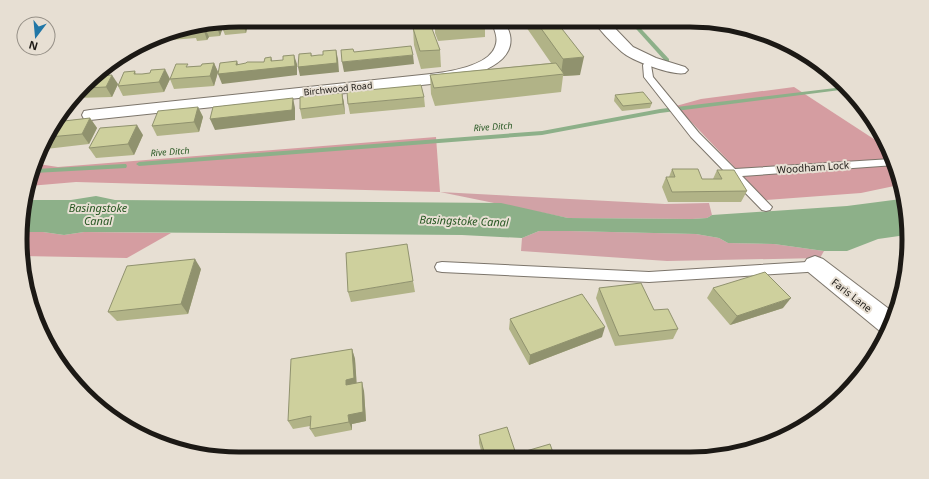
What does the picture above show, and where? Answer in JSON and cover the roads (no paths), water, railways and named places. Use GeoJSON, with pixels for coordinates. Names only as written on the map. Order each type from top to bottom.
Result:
{"type":"FeatureCollection","features":[{"type":"Feature","properties":{"kind":"street","name":"Birchwood Road"},"geometry":{"type":"LineString","coordinates":[[90,115],[132,117],[457,75],[479,68],[492,60],[498,54],[502,47],[504,38],[501,27]]}},
{"type":"Feature","properties":{"kind":"street"},"geometry":{"type":"LineString","coordinates":[[605,27],[622,45],[651,61],[680,70]]}},
{"type":"Feature","properties":{"kind":"street","name":"Faris Lane"},"geometry":{"type":"LineString","coordinates":[[815,265],[886,321]]}},
{"type":"Feature","properties":{"kind":"lane"},"geometry":{"type":"LineString","coordinates":[[651,61],[647,65],[649,77],[673,110],[695,135],[766,207]]}},
{"type":"Feature","properties":{"kind":"lane","name":"Woodham Lock"},"geometry":{"type":"LineString","coordinates":[[732,173],[888,162]]}},
{"type":"Feature","properties":{"kind":"lane"},"geometry":{"type":"LineString","coordinates":[[442,267],[649,277],[807,267],[815,265]]}},
{"type":"Feature","properties":{"kind":"water","name":"Basingstoke Canal"},"geometry":{"type":"Polygon","coordinates":[[[96,196],[115,200],[501,203],[568,218],[692,219],[707,218],[712,215],[847,206],[898,199],[902,236],[878,239],[847,251],[824,251],[774,244],[728,243],[719,238],[696,234],[539,231],[522,238],[462,235],[84,232],[64,235],[43,232],[27,232],[31,200],[71,200],[96,196]]]}},
{"type":"Feature","properties":{"kind":"waterway"},"geometry":{"type":"LineString","coordinates":[[636,27],[667,60]]}},
{"type":"Feature","properties":{"kind":"waterway","name":"Rive Ditch"},"geometry":{"type":"LineString","coordinates":[[139,164],[542,133],[660,111],[840,89]]}},
{"type":"Feature","properties":{"kind":"waterway","name":"Rive Ditch"},"geometry":{"type":"LineString","coordinates":[[38,171],[124,166]]}}]}
